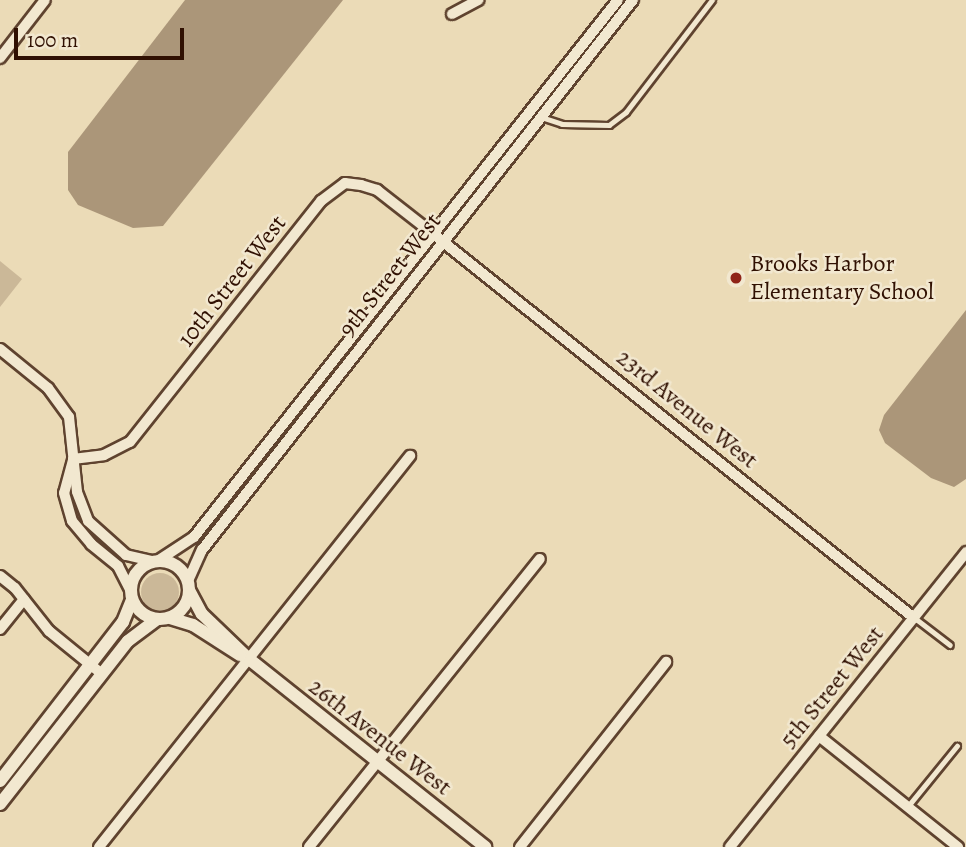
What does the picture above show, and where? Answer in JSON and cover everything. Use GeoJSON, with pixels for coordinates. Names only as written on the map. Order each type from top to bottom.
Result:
{"type":"FeatureCollection","features":[{"type":"Feature","properties":{"kind":"street"},"geometry":{"type":"LineString","coordinates":[[0,58],[46,0]]}},
{"type":"Feature","properties":{"kind":"street"},"geometry":{"type":"LineString","coordinates":[[452,14],[478,0]]}},
{"type":"Feature","properties":{"kind":"street","name":"9th Street West"},"geometry":{"type":"LineString","coordinates":[[156,561],[194,537],[618,0]]}},
{"type":"Feature","properties":{"kind":"street","name":"9th Street West"},"geometry":{"type":"LineString","coordinates":[[189,586],[202,550],[633,0]]}},
{"type":"Feature","properties":{"kind":"street","name":"10th Street West"},"geometry":{"type":"LineString","coordinates":[[73,459],[118,450],[141,430],[332,191],[345,183],[377,190],[432,233]]}},
{"type":"Feature","properties":{"kind":"street","name":"23rd Avenue West"},"geometry":{"type":"LineString","coordinates":[[432,233],[914,618]]}},
{"type":"Feature","properties":{"kind":"street"},"geometry":{"type":"LineString","coordinates":[[0,349],[61,402],[69,417],[81,507],[88,521],[126,555],[177,566],[189,586],[184,607],[170,618],[157,619],[142,613],[118,566],[90,544],[72,520],[64,493],[65,476],[73,459]]}},
{"type":"Feature","properties":{"kind":"street"},"geometry":{"type":"LineString","coordinates":[[99,847],[410,456]]}},
{"type":"Feature","properties":{"kind":"street","name":"5th Street West"},"geometry":{"type":"LineString","coordinates":[[730,847],[966,552]]}},
{"type":"Feature","properties":{"kind":"street"},"geometry":{"type":"LineString","coordinates":[[309,847],[540,559]]}},
{"type":"Feature","properties":{"kind":"street"},"geometry":{"type":"LineString","coordinates":[[0,781],[123,622],[134,575],[156,561]]}},
{"type":"Feature","properties":{"kind":"street"},"geometry":{"type":"LineString","coordinates":[[0,576],[24,599],[48,631],[102,674]]}},
{"type":"Feature","properties":{"kind":"street","name":"26th Avenue West"},"geometry":{"type":"LineString","coordinates":[[189,586],[202,614],[249,659],[485,847]]}},
{"type":"Feature","properties":{"kind":"street"},"geometry":{"type":"LineString","coordinates":[[0,629],[24,599]]}},
{"type":"Feature","properties":{"kind":"street","name":"26th Avenue West"},"geometry":{"type":"LineString","coordinates":[[170,618],[193,625],[249,659]]}},
{"type":"Feature","properties":{"kind":"street"},"geometry":{"type":"LineString","coordinates":[[0,804],[136,632],[157,619]]}},
{"type":"Feature","properties":{"kind":"street"},"geometry":{"type":"LineString","coordinates":[[520,847],[667,662]]}},
{"type":"Feature","properties":{"kind":"street"},"geometry":{"type":"LineString","coordinates":[[819,736],[958,847]]}},
{"type":"Feature","properties":{"kind":"lane"},"geometry":{"type":"LineString","coordinates":[[540,116],[562,124],[609,125],[626,112],[712,0]]}},
{"type":"Feature","properties":{"kind":"lane"},"geometry":{"type":"LineString","coordinates":[[914,618],[950,645]]}},
{"type":"Feature","properties":{"kind":"lane"},"geometry":{"type":"LineString","coordinates":[[908,807],[957,746]]}},
{"type":"Feature","properties":{"kind":"shaded area"},"geometry":{"type":"Polygon","coordinates":[[[185,0],[343,0],[163,226],[133,228],[78,205],[68,190],[68,152],[185,0]]]}},
{"type":"Feature","properties":{"kind":"shaded area"},"geometry":{"type":"Polygon","coordinates":[[[0,261],[22,279],[0,307],[0,261]]]}},
{"type":"Feature","properties":{"kind":"shaded area"},"geometry":{"type":"Polygon","coordinates":[[[966,310],[966,479],[954,487],[931,478],[885,443],[879,430],[884,415],[966,310]]]}},
{"type":"Feature","properties":{"kind":"shaded area"},"geometry":{"type":"Polygon","coordinates":[[[160,573],[173,579],[179,592],[173,605],[160,611],[147,605],[141,592],[147,579],[160,573]]]}},
{"type":"Feature","properties":{"kind":"place","name":"Brooks Harbor Elementary School"},"geometry":{"type":"Point","coordinates":[736,278]}}]}
